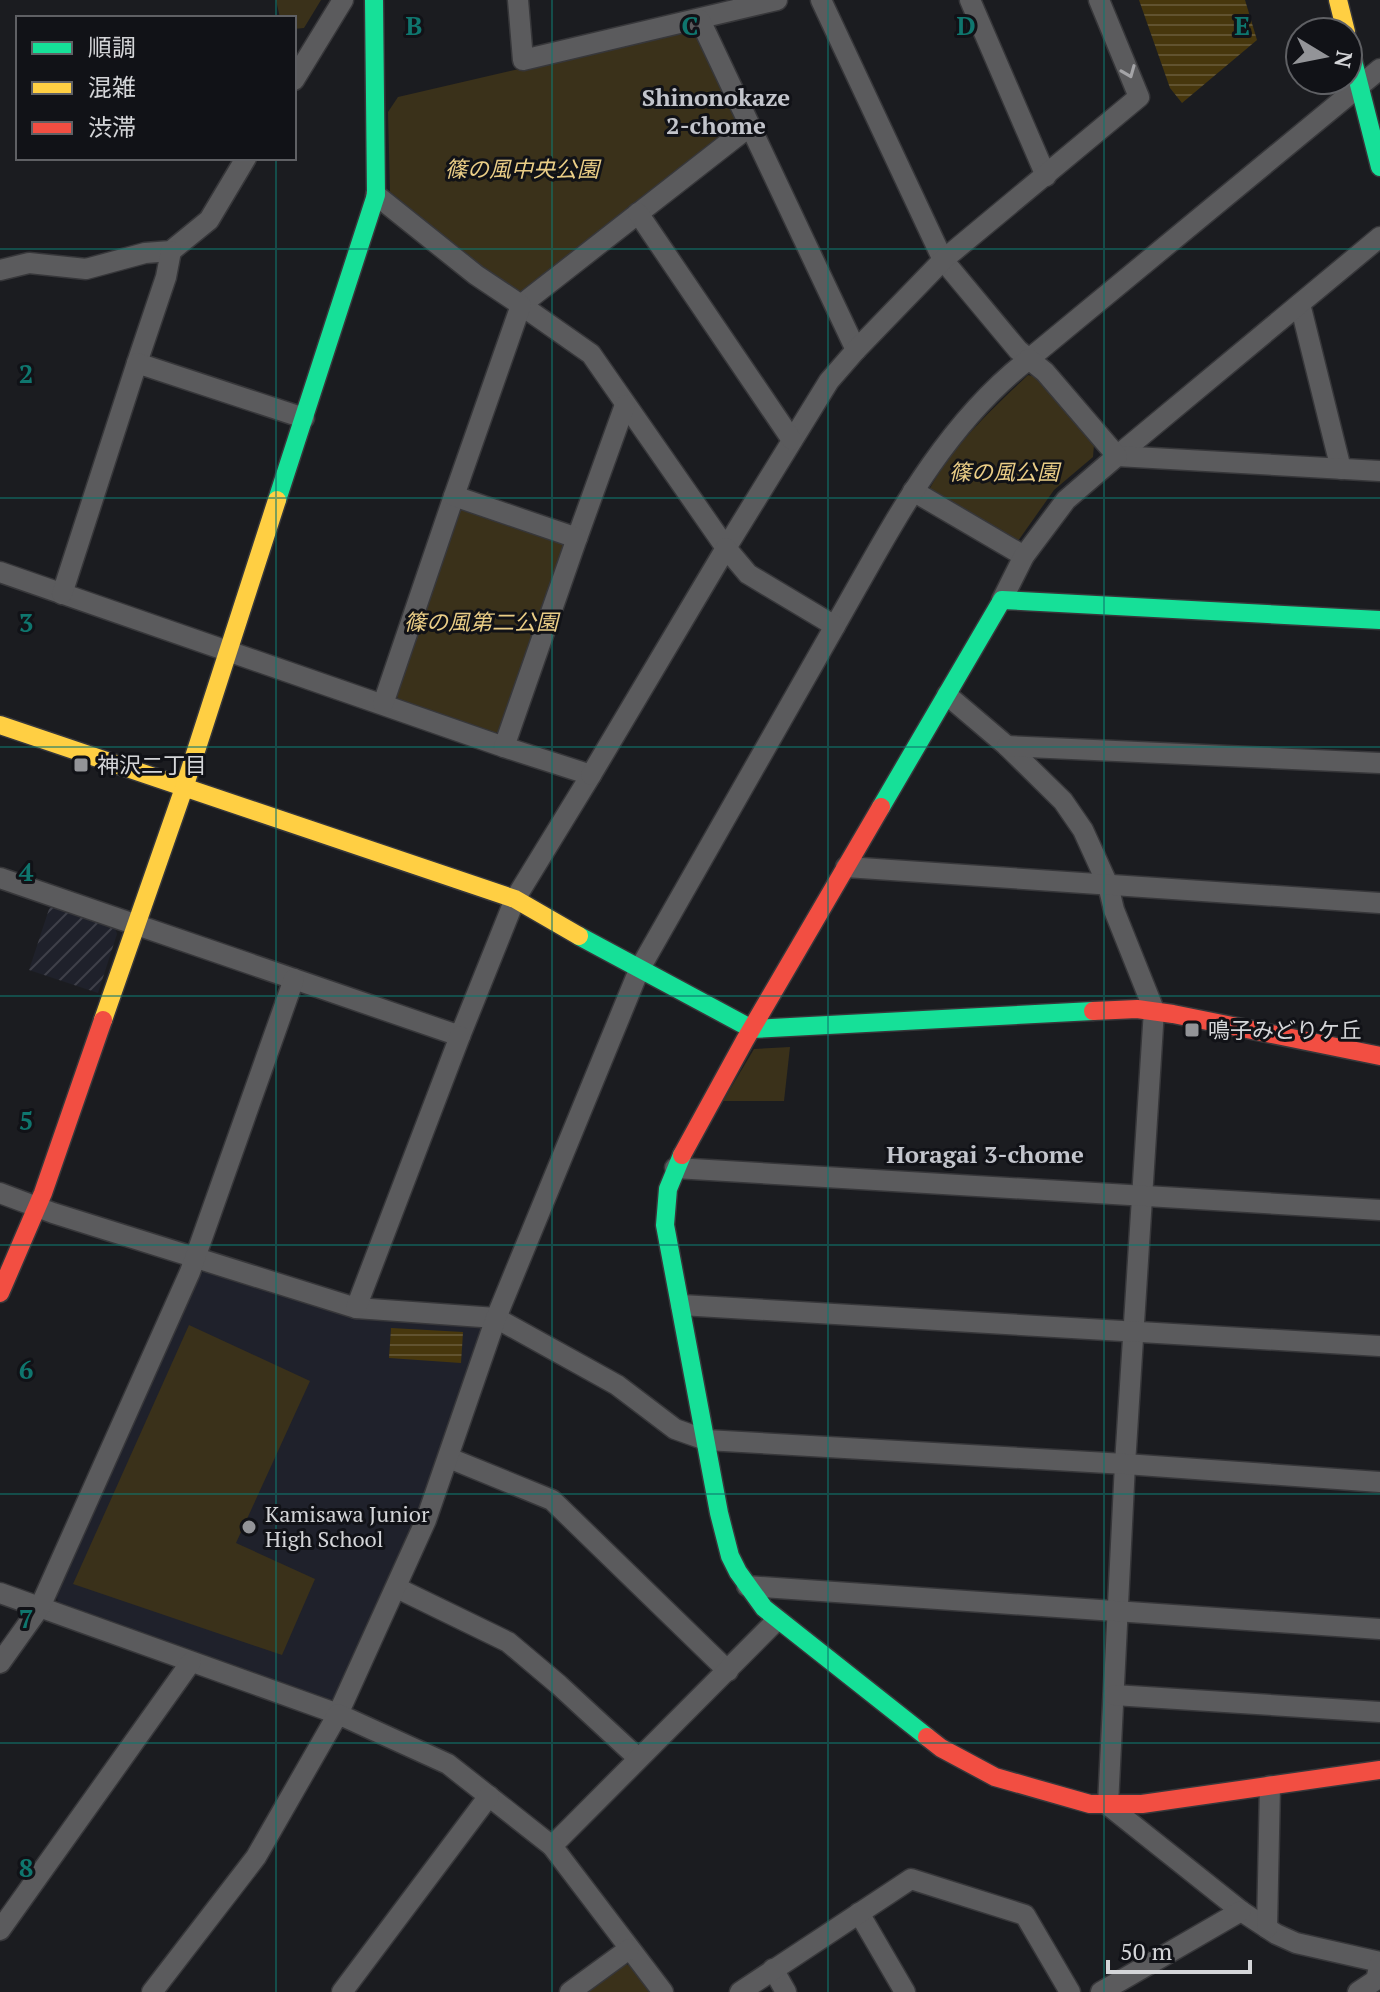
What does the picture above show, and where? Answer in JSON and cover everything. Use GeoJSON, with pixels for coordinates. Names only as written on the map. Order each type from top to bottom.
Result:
{"type":"FeatureCollection","features":[{"type":"Feature","properties":{"kind":"street"},"geometry":{"type":"LineString","coordinates":[[296,77],[343,0]]}},
{"type":"Feature","properties":{"kind":"street"},"geometry":{"type":"LineString","coordinates":[[0,1293],[38,1207],[184,788],[376,195],[374,0]]}},
{"type":"Feature","properties":{"kind":"street"},"geometry":{"type":"LineString","coordinates":[[518,0],[523,60],[777,0]]}},
{"type":"Feature","properties":{"kind":"street"},"geometry":{"type":"LineString","coordinates":[[821,0],[943,260],[1018,350],[1045,372],[1117,456],[1380,471]]}},
{"type":"Feature","properties":{"kind":"street"},"geometry":{"type":"LineString","coordinates":[[970,0],[1046,176]]}},
{"type":"Feature","properties":{"kind":"street"},"geometry":{"type":"LineString","coordinates":[[356,1308],[515,899],[829,381],[943,260],[1139,97],[1099,0]]}},
{"type":"Feature","properties":{"kind":"street"},"geometry":{"type":"LineString","coordinates":[[700,20],[856,350]]}},
{"type":"Feature","properties":{"kind":"street"},"geometry":{"type":"LineString","coordinates":[[152,1992],[256,1857],[338,1714],[397,1588],[449,1458],[496,1318],[639,970],[913,491],[959,426],[1029,359],[1346,96]]}},
{"type":"Feature","properties":{"kind":"street"},"geometry":{"type":"LineString","coordinates":[[1363,96],[1380,167]]}},
{"type":"Feature","properties":{"kind":"street"},"geometry":{"type":"LineString","coordinates":[[383,704],[521,305],[750,126]]}},
{"type":"Feature","properties":{"kind":"street"},"geometry":{"type":"LineString","coordinates":[[0,270],[29,263],[86,269],[145,253],[171,251],[209,220],[245,160]]}},
{"type":"Feature","properties":{"kind":"street"},"geometry":{"type":"LineString","coordinates":[[376,195],[476,275],[591,354],[726,548],[748,574],[835,626]]}},
{"type":"Feature","properties":{"kind":"street"},"geometry":{"type":"LineString","coordinates":[[638,213],[792,440]]}},
{"type":"Feature","properties":{"kind":"street"},"geometry":{"type":"LineString","coordinates":[[1380,237],[1066,500],[1024,556],[1002,600],[752,1029],[675,1168],[666,1194],[665,1225],[730,1556],[747,1586],[777,1620],[941,1748],[995,1777],[1090,1804],[1108,1805],[1142,1804],[1380,1770]]}},
{"type":"Feature","properties":{"kind":"street"},"geometry":{"type":"LineString","coordinates":[[62,594],[166,277],[171,251]]}},
{"type":"Feature","properties":{"kind":"street"},"geometry":{"type":"LineString","coordinates":[[1300,304],[1341,469]]}},
{"type":"Feature","properties":{"kind":"street"},"geometry":{"type":"LineString","coordinates":[[137,363],[304,418]]}},
{"type":"Feature","properties":{"kind":"street"},"geometry":{"type":"LineString","coordinates":[[504,747],[625,405]]}},
{"type":"Feature","properties":{"kind":"street"},"geometry":{"type":"LineString","coordinates":[[913,491],[1024,556]]}},
{"type":"Feature","properties":{"kind":"street"},"geometry":{"type":"LineString","coordinates":[[454,496],[577,538]]}},
{"type":"Feature","properties":{"kind":"street"},"geometry":{"type":"LineString","coordinates":[[0,572],[591,775]]}},
{"type":"Feature","properties":{"kind":"street"},"geometry":{"type":"LineString","coordinates":[[1002,600],[1380,620]]}},
{"type":"Feature","properties":{"kind":"street"},"geometry":{"type":"LineString","coordinates":[[947,695],[1007,746],[1063,801],[1094,851],[1154,1010],[1125,1464],[1108,1805]]}},
{"type":"Feature","properties":{"kind":"street"},"geometry":{"type":"LineString","coordinates":[[0,725],[515,899],[639,970],[752,1029],[1137,1009],[1380,1056]]}},
{"type":"Feature","properties":{"kind":"street"},"geometry":{"type":"LineString","coordinates":[[1007,746],[1380,763]]}},
{"type":"Feature","properties":{"kind":"street"},"geometry":{"type":"LineString","coordinates":[[846,867],[1380,903]]}},
{"type":"Feature","properties":{"kind":"street"},"geometry":{"type":"LineString","coordinates":[[0,878],[460,1036]]}},
{"type":"Feature","properties":{"kind":"street"},"geometry":{"type":"LineString","coordinates":[[0,1663],[40,1607],[195,1258],[294,979]]}},
{"type":"Feature","properties":{"kind":"street"},"geometry":{"type":"LineString","coordinates":[[675,1168],[1380,1210]]}},
{"type":"Feature","properties":{"kind":"street"},"geometry":{"type":"LineString","coordinates":[[0,1193],[356,1308],[496,1318],[617,1385],[675,1429],[706,1440],[1380,1482]]}},
{"type":"Feature","properties":{"kind":"street"},"geometry":{"type":"LineString","coordinates":[[681,1305],[1380,1346]]}},
{"type":"Feature","properties":{"kind":"street"},"geometry":{"type":"LineString","coordinates":[[449,1458],[552,1500],[728,1671]]}},
{"type":"Feature","properties":{"kind":"street"},"geometry":{"type":"LineString","coordinates":[[747,1586],[1380,1629]]}},
{"type":"Feature","properties":{"kind":"street"},"geometry":{"type":"LineString","coordinates":[[397,1588],[508,1642],[638,1758]]}},
{"type":"Feature","properties":{"kind":"street"},"geometry":{"type":"LineString","coordinates":[[0,1593],[338,1714],[448,1764],[552,1846],[663,1992]]}},
{"type":"Feature","properties":{"kind":"street"},"geometry":{"type":"LineString","coordinates":[[552,1846],[777,1620]]}},
{"type":"Feature","properties":{"kind":"street"},"geometry":{"type":"LineString","coordinates":[[0,1930],[191,1662]]}},
{"type":"Feature","properties":{"kind":"street"},"geometry":{"type":"LineString","coordinates":[[1114,1695],[1380,1712]]}},
{"type":"Feature","properties":{"kind":"street"},"geometry":{"type":"LineString","coordinates":[[1267,1928],[1270,1786]]}},
{"type":"Feature","properties":{"kind":"street"},"geometry":{"type":"LineString","coordinates":[[342,1992],[489,1796]]}},
{"type":"Feature","properties":{"kind":"street"},"geometry":{"type":"LineString","coordinates":[[1108,1805],[1241,1911],[1267,1928],[1296,1943],[1379,1972],[1358,1992]]}},
{"type":"Feature","properties":{"kind":"street"},"geometry":{"type":"LineString","coordinates":[[740,1992],[911,1879],[1025,1915],[1070,1992]]}},
{"type":"Feature","properties":{"kind":"street"},"geometry":{"type":"LineString","coordinates":[[1101,1992],[1241,1911]]}},
{"type":"Feature","properties":{"kind":"street"},"geometry":{"type":"LineString","coordinates":[[859,1913],[905,1992]]}},
{"type":"Feature","properties":{"kind":"street"},"geometry":{"type":"LineString","coordinates":[[570,1992],[629,1949]]}},
{"type":"Feature","properties":{"kind":"street"},"geometry":{"type":"LineString","coordinates":[[773,1969],[786,1992]]}},
{"type":"Feature","properties":{"kind":"shaded area"},"geometry":{"type":"Polygon","coordinates":[[[1139,0],[1245,0],[1257,40],[1182,103],[1170,88],[1139,0]]]}},
{"type":"Feature","properties":{"kind":"shaded area"},"geometry":{"type":"Polygon","coordinates":[[[51,903],[114,925],[117,934],[98,993],[29,970],[51,903]]]}},
{"type":"Feature","properties":{"kind":"shaded area","name":"Kamisawa Junior High School"},"geometry":{"type":"Polygon","coordinates":[[[207,1270],[477,1323],[484,1332],[390,1586],[337,1697],[327,1701],[59,1604],[56,1595],[199,1274],[207,1270]]]}},
{"type":"Feature","properties":{"kind":"shaded area"},"geometry":{"type":"Polygon","coordinates":[[[391,1328],[463,1332],[461,1363],[389,1358],[391,1328]]]}},
{"type":"Feature","properties":{"kind":"green space"},"geometry":{"type":"Polygon","coordinates":[[[276,0],[321,0],[304,28],[296,29],[296,16],[280,16],[276,0]]]}},
{"type":"Feature","properties":{"kind":"green space","name":"篠の風中央公園"},"geometry":{"type":"Polygon","coordinates":[[[688,30],[701,35],[738,117],[734,129],[525,293],[513,292],[390,192],[388,112],[398,97],[688,30]]]}},
{"type":"Feature","properties":{"kind":"green space","name":"篠の風公園"},"geometry":{"type":"Polygon","coordinates":[[[1028,375],[1037,377],[1094,445],[1093,457],[1054,490],[1018,541],[934,497],[930,488],[962,442],[1028,375]]]}},
{"type":"Feature","properties":{"kind":"green space","name":"篠の風第二公園"},"geometry":{"type":"Polygon","coordinates":[[[466,505],[564,539],[566,550],[505,729],[495,733],[400,701],[395,694],[458,511],[466,505]]]}},
{"type":"Feature","properties":{"kind":"green space"},"geometry":{"type":"Polygon","coordinates":[[[790,1047],[784,1101],[723,1101],[754,1049],[790,1047]]]}},
{"type":"Feature","properties":{"kind":"green space"},"geometry":{"type":"Polygon","coordinates":[[[189,1325],[310,1381],[236,1543],[315,1579],[282,1655],[73,1584],[189,1325]]]}},
{"type":"Feature","properties":{"kind":"green space"},"geometry":{"type":"Polygon","coordinates":[[[622,1964],[634,1966],[654,1992],[584,1992],[622,1964]]]}},
{"type":"Feature","properties":{"kind":"traffic: fast"},"geometry":{"type":"LineString","coordinates":[[277,500],[376,195],[374,0]]}},
{"type":"Feature","properties":{"kind":"traffic: fast"},"geometry":{"type":"LineString","coordinates":[[1362,96],[1380,167]]}},
{"type":"Feature","properties":{"kind":"traffic: fast"},"geometry":{"type":"LineString","coordinates":[[881,807],[1002,600],[1380,620]]}},
{"type":"Feature","properties":{"kind":"traffic: fast"},"geometry":{"type":"LineString","coordinates":[[579,936],[752,1029],[1093,1011]]}},
{"type":"Feature","properties":{"kind":"traffic: fast"},"geometry":{"type":"LineString","coordinates":[[682,1155],[668,1189],[665,1225],[719,1513],[730,1556],[764,1608],[927,1737]]}},
{"type":"Feature","properties":{"kind":"traffic: slow"},"geometry":{"type":"LineString","coordinates":[[1338,0],[1342,16]]}},
{"type":"Feature","properties":{"kind":"traffic: slow"},"geometry":{"type":"LineString","coordinates":[[103,1020],[184,788],[277,500]]}},
{"type":"Feature","properties":{"kind":"traffic: slow"},"geometry":{"type":"LineString","coordinates":[[0,725],[515,899],[579,936]]}},
{"type":"Feature","properties":{"kind":"traffic: jam"},"geometry":{"type":"LineString","coordinates":[[682,1155],[881,807]]}},
{"type":"Feature","properties":{"kind":"traffic: jam"},"geometry":{"type":"LineString","coordinates":[[1093,1011],[1137,1009],[1173,1014],[1380,1056]]}},
{"type":"Feature","properties":{"kind":"traffic: jam"},"geometry":{"type":"LineString","coordinates":[[0,1293],[43,1193],[103,1020]]}},
{"type":"Feature","properties":{"kind":"traffic: jam"},"geometry":{"type":"LineString","coordinates":[[927,1737],[995,1777],[1090,1804],[1142,1804],[1380,1770]]}},
{"type":"Feature","properties":{"kind":"place","name":"神沢二丁目"},"geometry":{"type":"Point","coordinates":[81,765]}},
{"type":"Feature","properties":{"kind":"place","name":"鳴子みどりケ丘"},"geometry":{"type":"Point","coordinates":[1192,1030]}},
{"type":"Feature","properties":{"kind":"place","name":"Kamisawa Junior High School"},"geometry":{"type":"Point","coordinates":[249,1527]}},
{"type":"Feature","properties":{"kind":"district","name":"Shinonokaze 2-chome"},"geometry":{"type":"Point","coordinates":[716,112]}},
{"type":"Feature","properties":{"kind":"district","name":"Horagai 3-chome"},"geometry":{"type":"Point","coordinates":[985,1155]}}]}
